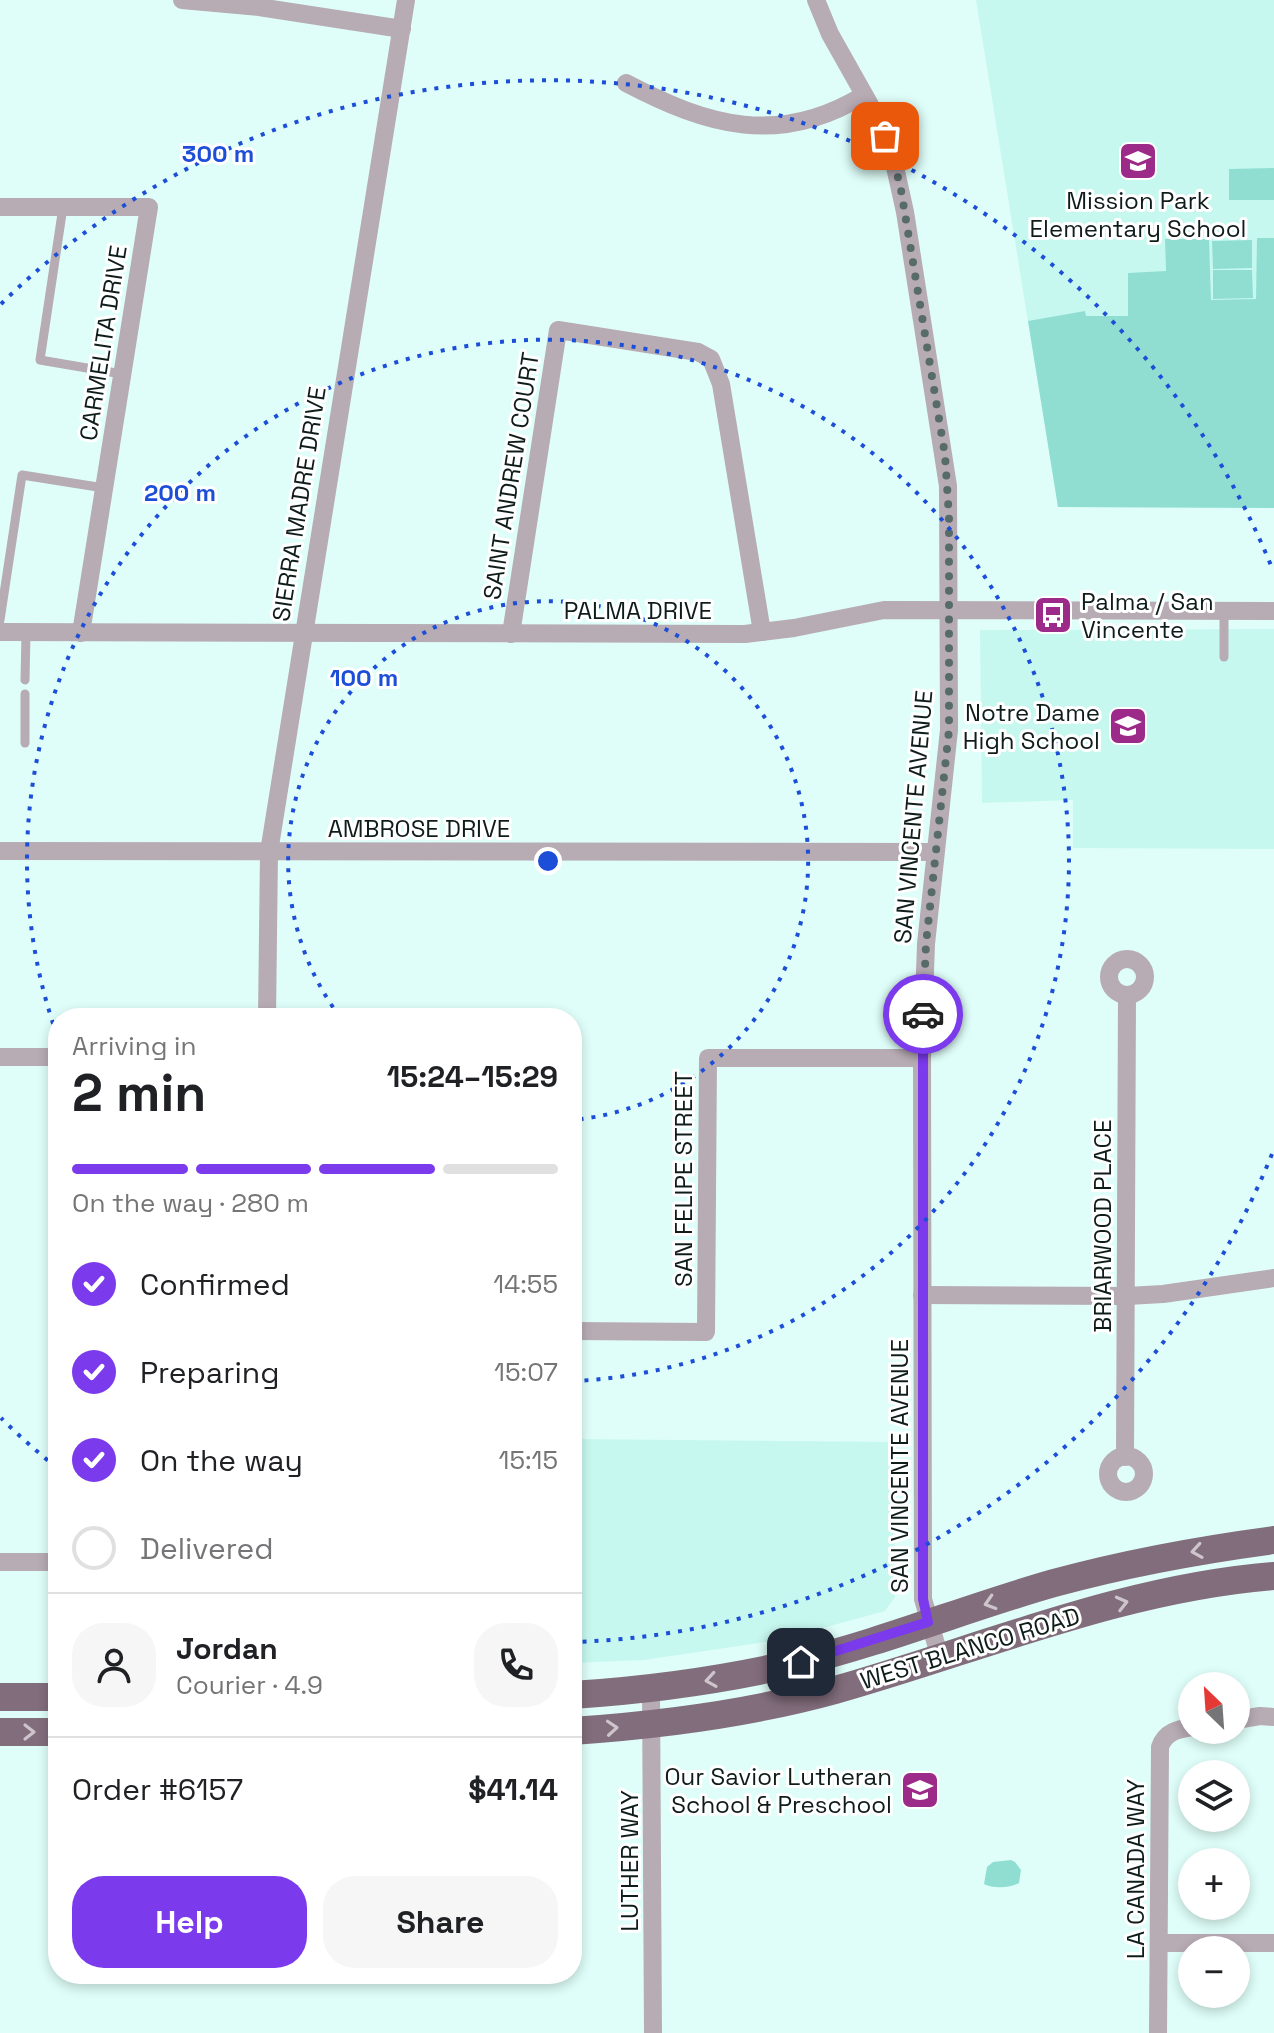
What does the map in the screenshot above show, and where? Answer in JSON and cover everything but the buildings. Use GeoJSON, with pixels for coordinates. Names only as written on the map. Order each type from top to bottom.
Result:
{"type":"FeatureCollection","features":[{"type":"Feature","properties":{"kind":"main road","name":"WEST BLANCO ROAD"},"geometry":{"type":"LineString","coordinates":[[582,1694],[651,1689],[801,1662],[1052,1584],[1141,1561],[1274,1540]]}},
{"type":"Feature","properties":{"kind":"main road","name":"WEST BLANCO ROAD"},"geometry":{"type":"LineString","coordinates":[[582,1730],[652,1726],[794,1700],[940,1658],[1041,1623],[1146,1597],[1274,1576]]}},
{"type":"Feature","properties":{"kind":"main road"},"geometry":{"type":"LineString","coordinates":[[0,1697],[48,1697]]}},
{"type":"Feature","properties":{"kind":"main road"},"geometry":{"type":"LineString","coordinates":[[0,1732],[48,1732]]}},
{"type":"Feature","properties":{"kind":"street"},"geometry":{"type":"LineString","coordinates":[[182,0],[259,7],[402,29]]}},
{"type":"Feature","properties":{"kind":"street","name":"SIERRA MADRE DRIVE"},"geometry":{"type":"LineString","coordinates":[[267,1008],[269,852],[406,0]]}},
{"type":"Feature","properties":{"kind":"street","name":"SAN VINCENTE AVENUE"},"geometry":{"type":"LineString","coordinates":[[816,0],[893,158],[919,297],[948,486],[949,730],[926,944],[922,1058],[923,1599],[940,1658]]}},
{"type":"Feature","properties":{"kind":"street"},"geometry":{"type":"LineString","coordinates":[[626,83],[670,106],[736,125],[799,122],[843,108],[864,95]]}},
{"type":"Feature","properties":{"kind":"street","name":"CARMELITA DRIVE"},"geometry":{"type":"LineString","coordinates":[[0,207],[149,207],[81,633]]}},
{"type":"Feature","properties":{"kind":"street","name":"SAINT ANDREW COURT"},"geometry":{"type":"LineString","coordinates":[[511,634],[558,330],[687,350],[711,359],[721,384],[762,632]]}},
{"type":"Feature","properties":{"kind":"street","name":"PALMA DRIVE"},"geometry":{"type":"LineString","coordinates":[[0,632],[762,632],[875,611],[1274,611]]}},
{"type":"Feature","properties":{"kind":"street","name":"AMBROSE DRIVE"},"geometry":{"type":"LineString","coordinates":[[0,851],[934,852]]}},
{"type":"Feature","properties":{"kind":"street","name":"BRIARWOOD PLACE"},"geometry":{"type":"LineString","coordinates":[[1125,1457],[1127,995]]}},
{"type":"Feature","properties":{"kind":"street"},"geometry":{"type":"LineString","coordinates":[[0,1057],[48,1057]]}},
{"type":"Feature","properties":{"kind":"street","name":"SAN FELIPE STREET"},"geometry":{"type":"LineString","coordinates":[[582,1331],[706,1332],[708,1058],[922,1058]]}},
{"type":"Feature","properties":{"kind":"street"},"geometry":{"type":"LineString","coordinates":[[922,1295],[1127,1296],[1176,1293],[1274,1278]]}},
{"type":"Feature","properties":{"kind":"street"},"geometry":{"type":"LineString","coordinates":[[0,1562],[48,1562]]}},
{"type":"Feature","properties":{"kind":"street","name":"LUTHER WAY"},"geometry":{"type":"LineString","coordinates":[[651,1689],[653,2033]]}},
{"type":"Feature","properties":{"kind":"street"},"geometry":{"type":"LineString","coordinates":[[1250,1718],[1274,1717]]}},
{"type":"Feature","properties":{"kind":"street","name":"LA CANADA WAY"},"geometry":{"type":"LineString","coordinates":[[1158,2033],[1160,1747],[1162,1741],[1178,1730]]}},
{"type":"Feature","properties":{"kind":"street"},"geometry":{"type":"LineString","coordinates":[[1159,1943],[1274,1943]]}},
{"type":"Feature","properties":{"kind":"lane"},"geometry":{"type":"LineString","coordinates":[[63,207],[40,360],[122,374]]}},
{"type":"Feature","properties":{"kind":"lane"},"geometry":{"type":"LineString","coordinates":[[0,620],[22,475],[104,488]]}},
{"type":"Feature","properties":{"kind":"lane"},"geometry":{"type":"LineString","coordinates":[[1224,611],[1224,657]]}},
{"type":"Feature","properties":{"kind":"lane"},"geometry":{"type":"LineString","coordinates":[[25,680],[26,633]]}},
{"type":"Feature","properties":{"kind":"lane"},"geometry":{"type":"LineString","coordinates":[[25,694],[25,743]]}},
{"type":"Feature","properties":{"kind":"shaded area","name":"Mission Park Elementary School"},"geometry":{"type":"Polygon","coordinates":[[[976,0],[1274,0],[1274,508],[1058,507],[976,0]]]}},
{"type":"Feature","properties":{"kind":"shaded area"},"geometry":{"type":"Polygon","coordinates":[[[1274,168],[1274,200],[1229,200],[1229,169],[1274,168]]]}},
{"type":"Feature","properties":{"kind":"shaded area"},"geometry":{"type":"Polygon","coordinates":[[[1257,238],[1274,238],[1274,508],[1058,507],[1028,321],[1085,311],[1086,316],[1128,316],[1128,273],[1166,271],[1165,239],[1209,239],[1211,300],[1256,299],[1257,238]]]}},
{"type":"Feature","properties":{"kind":"shaded area"},"geometry":{"type":"Polygon","coordinates":[[[1252,240],[1252,268],[1213,269],[1212,241],[1252,240]]]}},
{"type":"Feature","properties":{"kind":"shaded area"},"geometry":{"type":"Polygon","coordinates":[[[1213,270],[1252,270],[1253,298],[1213,299],[1213,270]]]}},
{"type":"Feature","properties":{"kind":"shaded area","name":"Notre Dame High School"},"geometry":{"type":"Polygon","coordinates":[[[1274,629],[1274,849],[1073,848],[1073,800],[982,803],[980,630],[1274,629]]]}},
{"type":"Feature","properties":{"kind":"shaded area"},"geometry":{"type":"Polygon","coordinates":[[[582,1439],[894,1442],[895,1597],[885,1611],[779,1640],[644,1660],[582,1663],[582,1439]]]}},
{"type":"Feature","properties":{"kind":"shaded area"},"geometry":{"type":"Polygon","coordinates":[[[1011,1860],[1021,1870],[1019,1883],[1002,1887],[984,1884],[987,1867],[993,1862],[1011,1860]]]}},
{"type":"Feature","properties":{"kind":"way so far"},"geometry":{"type":"LineString","coordinates":[[885,136],[900,184],[948,486],[949,730],[934,852],[923,1014]]}},
{"type":"Feature","properties":{"kind":"place","name":"Mission Park Elementary School"},"geometry":{"type":"Point","coordinates":[1138,161]}},
{"type":"Feature","properties":{"kind":"place","name":"Palma / San Vincente"},"geometry":{"type":"Point","coordinates":[1053,615]}},
{"type":"Feature","properties":{"kind":"place","name":"Notre Dame High School"},"geometry":{"type":"Point","coordinates":[1128,726]}},
{"type":"Feature","properties":{"kind":"place","name":"Our Savior Lutheran School & Preschool"},"geometry":{"type":"Point","coordinates":[920,1790]}},
{"type":"Feature","properties":{"kind":"route"},"geometry":{"type":"LineString","coordinates":[[801,1662],[928,1622],[923,1599],[923,1014]]}}]}
